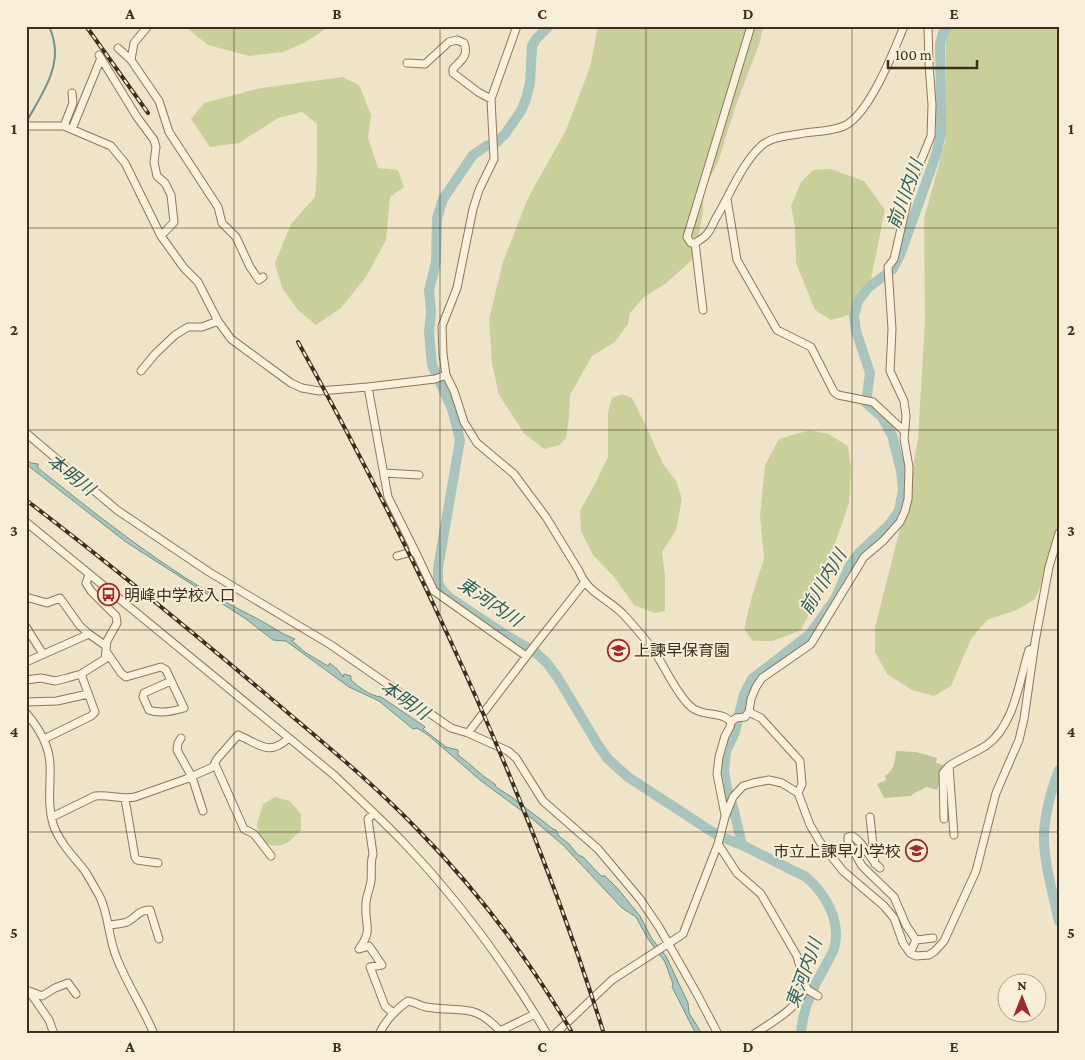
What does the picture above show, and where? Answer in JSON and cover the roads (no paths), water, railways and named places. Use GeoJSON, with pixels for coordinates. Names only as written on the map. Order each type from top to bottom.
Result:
{"type":"FeatureCollection","features":[{"type":"Feature","properties":{"kind":"street"},"geometry":{"type":"LineString","coordinates":[[131,60],[134,43],[148,26]]}},
{"type":"Feature","properties":{"kind":"street"},"geometry":{"type":"LineString","coordinates":[[517,26],[491,99],[494,159],[479,190],[473,209],[457,288],[442,326],[446,375],[454,391],[464,422],[477,443],[514,474],[546,517],[579,571],[584,583],[623,614],[655,654],[690,706],[699,712],[723,716],[733,720],[747,715],[760,718],[800,761],[802,784],[798,793]]}},
{"type":"Feature","properties":{"kind":"street"},"geometry":{"type":"LineString","coordinates":[[694,243],[690,243],[687,236],[751,26]]}},
{"type":"Feature","properties":{"kind":"street"},"geometry":{"type":"LineString","coordinates":[[694,243],[706,235],[754,153],[768,141],[812,132],[830,131],[852,122],[868,101],[892,58],[904,26]]}},
{"type":"Feature","properties":{"kind":"street"},"geometry":{"type":"LineString","coordinates":[[747,715],[751,699],[762,678],[811,644],[864,557],[883,541],[900,522],[908,499],[909,467],[904,431],[906,416],[904,402],[890,372],[892,329],[888,267],[894,259],[911,185],[931,136],[932,105],[928,64],[928,26]]}},
{"type":"Feature","properties":{"kind":"street"},"geometry":{"type":"LineString","coordinates":[[407,63],[425,64],[449,42],[457,40],[464,43],[466,55],[453,69],[453,73],[457,78],[491,99]]}},
{"type":"Feature","properties":{"kind":"street"},"geometry":{"type":"LineString","coordinates":[[118,48],[131,60],[159,101],[169,132],[218,207],[222,223],[236,237],[250,267],[259,280],[263,277]]}},
{"type":"Feature","properties":{"kind":"street"},"geometry":{"type":"LineString","coordinates":[[72,129],[100,56],[137,117],[154,140],[156,148],[154,162],[157,176],[165,183],[171,195],[174,222],[161,236]]}},
{"type":"Feature","properties":{"kind":"street"},"geometry":{"type":"LineString","coordinates":[[64,126],[73,103],[72,93]]}},
{"type":"Feature","properties":{"kind":"street"},"geometry":{"type":"LineString","coordinates":[[26,126],[64,126],[111,146],[118,153],[134,179],[161,236],[184,268],[198,282],[218,321],[231,339],[291,383],[302,388],[318,391],[435,379],[446,375]]}},
{"type":"Feature","properties":{"kind":"street"},"geometry":{"type":"LineString","coordinates":[[727,198],[737,260],[777,330],[811,348],[834,392],[838,395],[873,402],[904,431]]}},
{"type":"Feature","properties":{"kind":"street"},"geometry":{"type":"LineString","coordinates":[[694,243],[703,310]]}},
{"type":"Feature","properties":{"kind":"street"},"geometry":{"type":"LineString","coordinates":[[141,371],[155,354],[188,327],[202,327],[218,321]]}},
{"type":"Feature","properties":{"kind":"street"},"geometry":{"type":"LineString","coordinates":[[368,387],[388,497],[434,591],[528,654]]}},
{"type":"Feature","properties":{"kind":"street"},"geometry":{"type":"LineString","coordinates":[[26,433],[117,510],[209,572],[331,645],[451,728],[468,733],[508,751],[516,758],[543,801],[598,849],[640,899],[718,1034]]}},
{"type":"Feature","properties":{"kind":"street"},"geometry":{"type":"LineString","coordinates":[[384,473],[419,475]]}},
{"type":"Feature","properties":{"kind":"street"},"geometry":{"type":"LineString","coordinates":[[26,522],[334,775],[374,813],[450,895],[507,971],[547,1034]]}},
{"type":"Feature","properties":{"kind":"street"},"geometry":{"type":"LineString","coordinates":[[555,1034],[612,980],[682,934],[724,826],[725,817],[733,797],[743,786],[753,783],[769,780],[782,783],[798,793],[810,825],[820,842],[843,871],[884,906],[894,918],[903,943],[910,953],[916,956],[929,955],[944,941],[978,865],[996,793],[1019,740],[1049,567],[1059,533]]}},
{"type":"Feature","properties":{"kind":"street"},"geometry":{"type":"LineString","coordinates":[[397,556],[415,551]]}},
{"type":"Feature","properties":{"kind":"street"},"geometry":{"type":"LineString","coordinates":[[26,680],[41,678],[55,681],[81,674],[105,659],[106,641],[117,623],[116,616],[91,591],[86,583],[89,575]]}},
{"type":"Feature","properties":{"kind":"street"},"geometry":{"type":"LineString","coordinates":[[468,733],[584,583]]}},
{"type":"Feature","properties":{"kind":"street"},"geometry":{"type":"LineString","coordinates":[[26,597],[47,603],[60,598],[80,626],[106,648],[121,673],[126,677],[161,667],[166,670],[184,708],[153,712],[149,710],[143,697],[144,693],[171,681]]}},
{"type":"Feature","properties":{"kind":"street"},"geometry":{"type":"LineString","coordinates":[[26,627],[43,654]]}},
{"type":"Feature","properties":{"kind":"street"},"geometry":{"type":"LineString","coordinates":[[26,662],[89,634]]}},
{"type":"Feature","properties":{"kind":"street"},"geometry":{"type":"LineString","coordinates":[[944,819],[943,773],[949,766],[989,743],[999,732],[1015,700],[1029,650],[1034,648]]}},
{"type":"Feature","properties":{"kind":"street"},"geometry":{"type":"LineString","coordinates":[[44,739],[91,716],[95,712],[81,674]]}},
{"type":"Feature","properties":{"kind":"street"},"geometry":{"type":"LineString","coordinates":[[26,702],[57,702],[88,694]]}},
{"type":"Feature","properties":{"kind":"street"},"geometry":{"type":"LineString","coordinates":[[26,713],[37,726],[44,739],[50,761],[50,809],[59,837],[85,872],[100,898],[105,909],[115,954],[129,986],[147,1016],[154,1034]]}},
{"type":"Feature","properties":{"kind":"street"},"geometry":{"type":"LineString","coordinates":[[725,817],[717,774],[719,757],[725,736],[733,720]]}},
{"type":"Feature","properties":{"kind":"street"},"geometry":{"type":"LineString","coordinates":[[52,817],[95,796],[103,795],[125,799],[192,777],[213,767],[217,759],[238,735],[256,744],[273,749],[289,738]]}},
{"type":"Feature","properties":{"kind":"street"},"geometry":{"type":"LineString","coordinates":[[180,738],[178,750],[192,777],[203,811]]}},
{"type":"Feature","properties":{"kind":"street"},"geometry":{"type":"LineString","coordinates":[[215,764],[244,829],[254,834],[271,856]]}},
{"type":"Feature","properties":{"kind":"street"},"geometry":{"type":"LineString","coordinates":[[949,766],[954,835]]}},
{"type":"Feature","properties":{"kind":"street"},"geometry":{"type":"LineString","coordinates":[[125,799],[135,857],[137,860],[158,863]]}},
{"type":"Feature","properties":{"kind":"street"},"geometry":{"type":"LineString","coordinates":[[374,813],[368,819],[374,854],[371,882],[366,896],[365,907],[368,919],[367,938],[359,949],[369,946],[382,965],[370,967],[385,1006],[393,1013]]}},
{"type":"Feature","properties":{"kind":"street"},"geometry":{"type":"LineString","coordinates":[[870,817],[877,866],[857,839],[852,836],[848,837],[848,841],[862,866],[894,897],[906,925],[916,940]]}},
{"type":"Feature","properties":{"kind":"street"},"geometry":{"type":"LineString","coordinates":[[718,842],[737,873],[761,894],[797,956],[807,987],[818,996]]}},
{"type":"Feature","properties":{"kind":"street"},"geometry":{"type":"LineString","coordinates":[[109,924],[128,922],[135,915],[150,910],[159,939]]}},
{"type":"Feature","properties":{"kind":"street"},"geometry":{"type":"LineString","coordinates":[[916,940],[933,938]]}},
{"type":"Feature","properties":{"kind":"street"},"geometry":{"type":"LineString","coordinates":[[910,953],[916,940]]}},
{"type":"Feature","properties":{"kind":"street"},"geometry":{"type":"LineString","coordinates":[[27,989],[42,996],[68,983],[76,994]]}},
{"type":"Feature","properties":{"kind":"street"},"geometry":{"type":"LineString","coordinates":[[754,1034],[783,1015],[807,987]]}},
{"type":"Feature","properties":{"kind":"street"},"geometry":{"type":"LineString","coordinates":[[27,989],[49,1020],[54,1034]]}},
{"type":"Feature","properties":{"kind":"street"},"geometry":{"type":"LineString","coordinates":[[379,1034],[385,1022],[408,1001],[417,1002],[424,1007],[471,1010]]}},
{"type":"Feature","properties":{"kind":"street"},"geometry":{"type":"LineString","coordinates":[[471,1010],[476,1017],[491,1021],[501,1033],[502,1030],[535,1014]]}},
{"type":"Feature","properties":{"kind":"street"},"geometry":{"type":"LineString","coordinates":[[456,1012],[471,1010]]}},
{"type":"Feature","properties":{"kind":"water"},"geometry":{"type":"Polygon","coordinates":[[[26,459],[31,463],[38,464],[38,468],[171,569],[228,604],[295,639],[292,641],[306,653],[328,666],[330,663],[343,677],[344,674],[351,676],[351,680],[361,688],[381,697],[424,726],[423,729],[446,747],[458,750],[458,755],[495,784],[496,787],[556,830],[559,836],[578,855],[583,857],[601,876],[605,876],[618,889],[640,916],[652,939],[666,956],[688,1003],[689,1013],[702,1034],[696,1034],[672,987],[673,984],[665,962],[648,939],[636,917],[622,908],[563,845],[530,817],[480,780],[428,735],[417,728],[413,729],[379,701],[349,687],[286,641],[273,640],[246,619],[126,542],[26,464],[26,459]]]}},
{"type":"Feature","properties":{"kind":"waterway"},"geometry":{"type":"LineString","coordinates":[[26,123],[47,84],[54,63],[54,42],[49,26]]}},
{"type":"Feature","properties":{"kind":"waterway","name":"東河内川"},"geometry":{"type":"LineString","coordinates":[[549,26],[532,46],[530,83],[521,111],[497,142],[486,146],[473,155],[443,199],[437,218],[436,262],[429,290],[431,312],[429,332],[432,365],[452,409],[460,440],[438,568],[438,583],[450,598],[509,637],[534,651],[547,663],[598,745],[608,759],[628,777],[717,835],[742,845],[806,877],[813,883],[830,907],[836,935],[831,955],[808,1002],[801,1034]]}},
{"type":"Feature","properties":{"kind":"waterway","name":"前川内川"},"geometry":{"type":"LineString","coordinates":[[742,845],[724,771],[726,751],[735,732],[744,694],[752,679],[810,634],[836,597],[849,567],[858,554],[889,525],[899,511],[903,490],[901,471],[892,435],[882,417],[866,403],[870,373],[856,331],[854,316],[858,301],[869,287],[893,269],[900,255],[937,152],[941,132],[940,44],[943,33],[948,26]]}},
{"type":"Feature","properties":{"kind":"waterway"},"geometry":{"type":"LineString","coordinates":[[1059,770],[1049,801],[1044,834],[1047,866],[1059,921]]}},
{"type":"Feature","properties":{"kind":"railway"},"geometry":{"type":"LineString","coordinates":[[86,26],[148,113]]}},
{"type":"Feature","properties":{"kind":"railway"},"geometry":{"type":"LineString","coordinates":[[298,342],[387,509],[469,680],[541,855],[574,944],[604,1034]]}},
{"type":"Feature","properties":{"kind":"railway"},"geometry":{"type":"LineString","coordinates":[[26,500],[174,617],[342,758],[400,812],[441,854],[483,903],[539,980],[573,1034]]}},
{"type":"Feature","properties":{"kind":"place","name":"明峰中学校入口"},"geometry":{"type":"Point","coordinates":[108,595]}},
{"type":"Feature","properties":{"kind":"place","name":"上諫早保育園"},"geometry":{"type":"Point","coordinates":[618,650]}},
{"type":"Feature","properties":{"kind":"place","name":"市立上諫早小学校"},"geometry":{"type":"Point","coordinates":[917,851]}},
{"type":"Feature","properties":{"kind":"water label","name":"本明川"},"geometry":{"type":"Point","coordinates":[71,475]}},
{"type":"Feature","properties":{"kind":"water label","name":"本明川"},"geometry":{"type":"Point","coordinates":[405,700]}}]}
